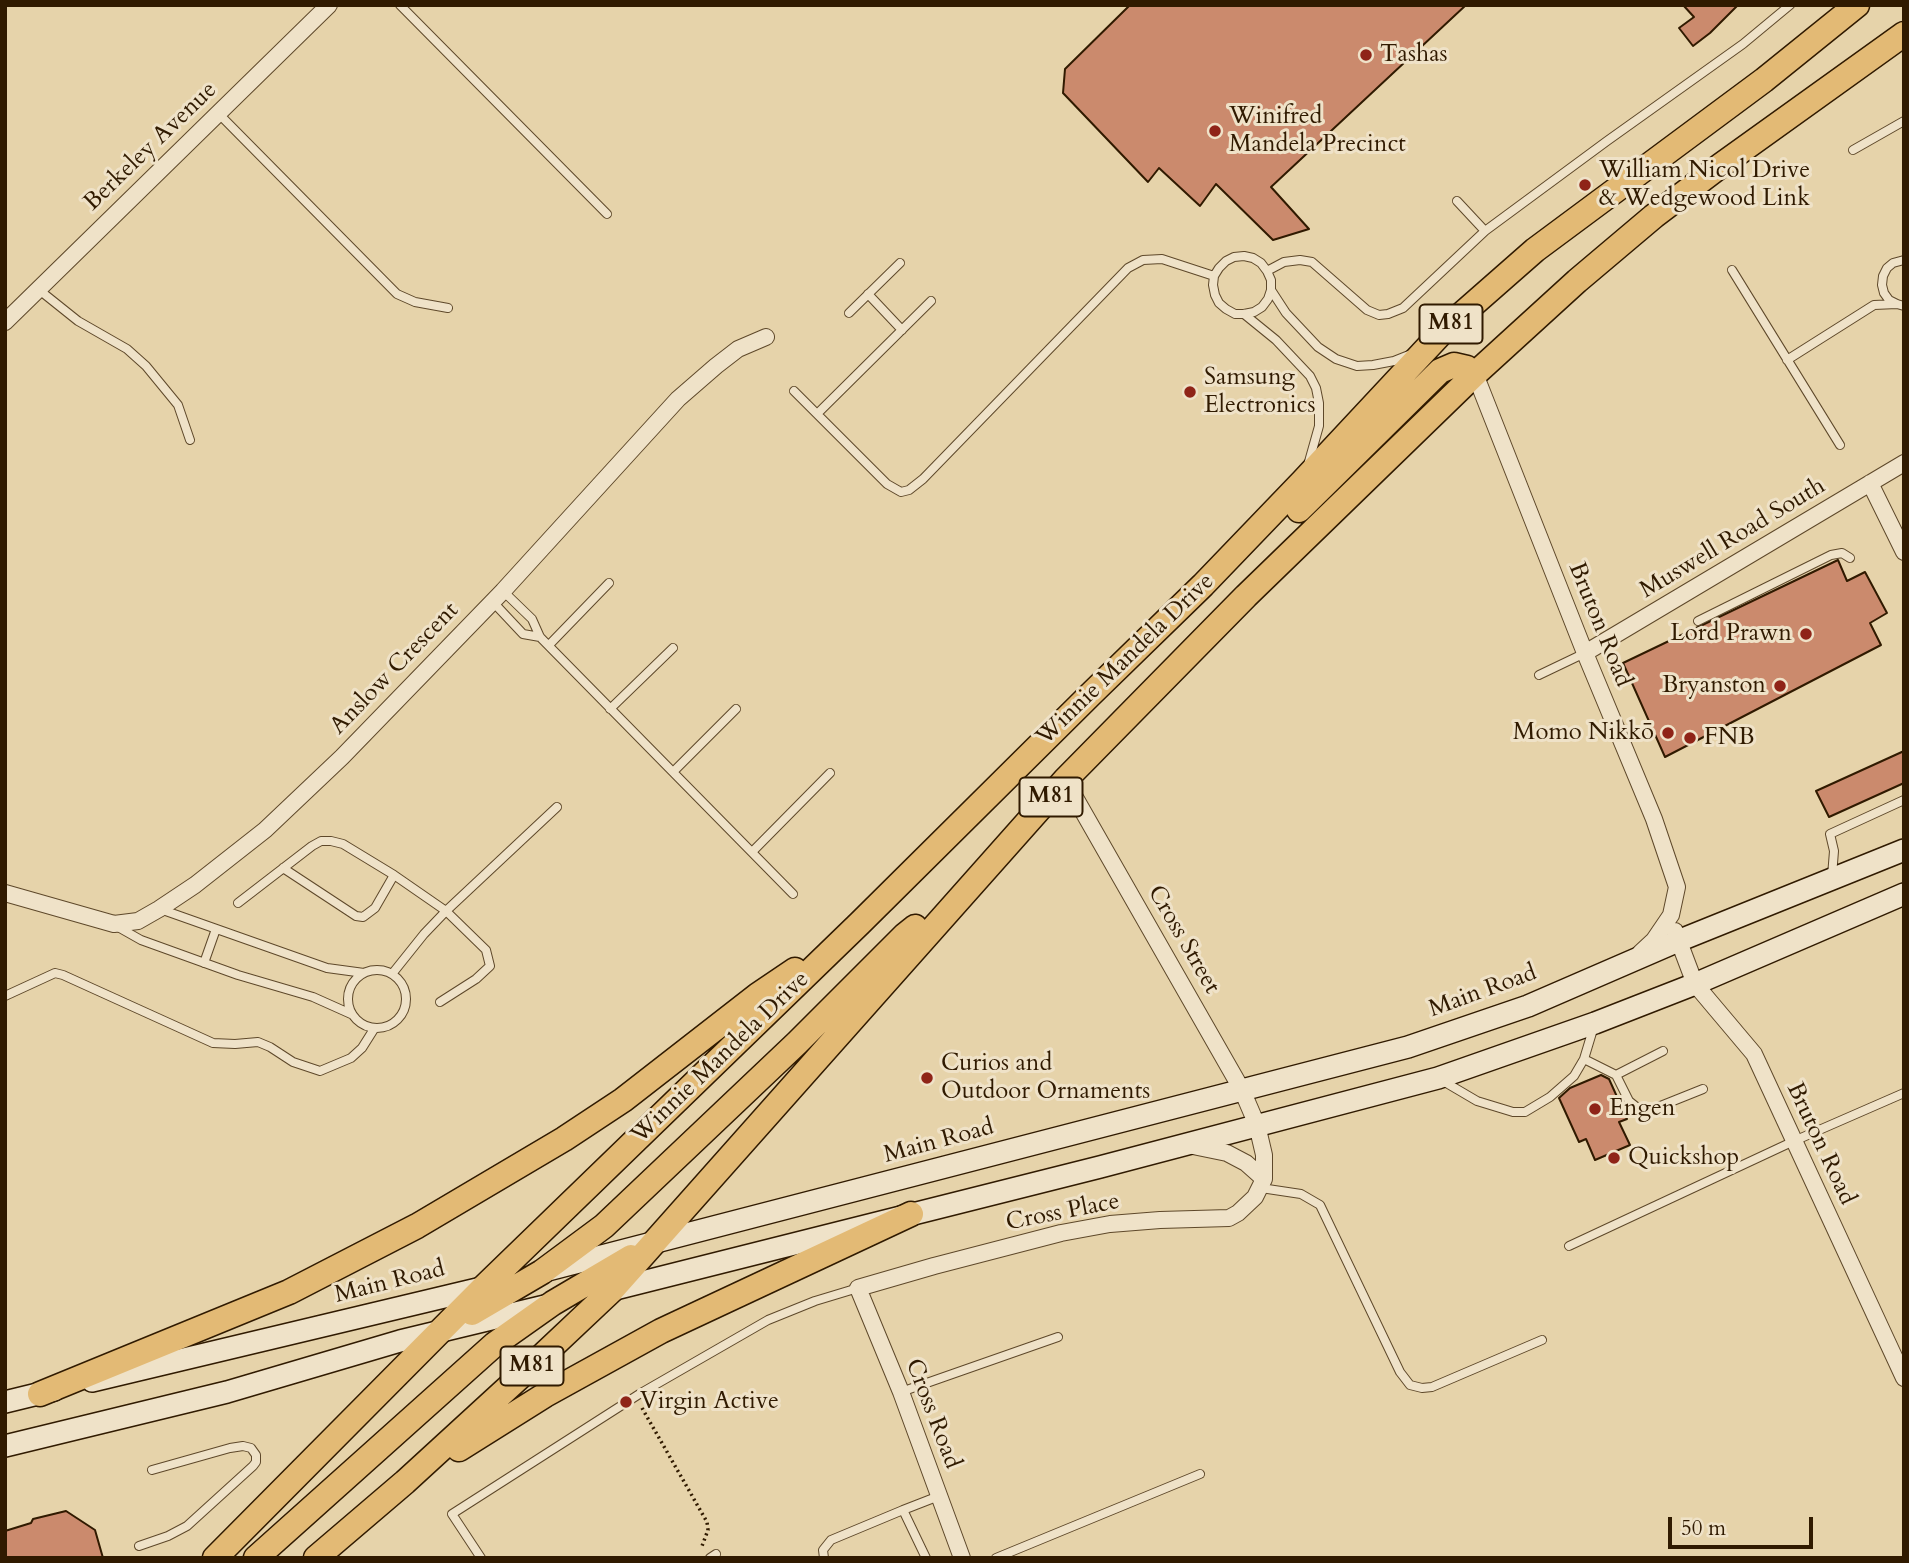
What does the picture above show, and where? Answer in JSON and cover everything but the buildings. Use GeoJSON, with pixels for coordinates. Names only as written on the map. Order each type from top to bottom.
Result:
{"type":"FeatureCollection","features":[{"type":"Feature","properties":{"kind":"main road","name":"Winnie Mandela Drive"},"geometry":{"type":"LineString","coordinates":[[215,1558],[484,1287],[860,923],[1203,585],[1445,329],[1535,250],[1765,80],[1857,5]]}},
{"type":"Feature","properties":{"kind":"main road","name":"Winnie Mandela Drive"},"geometry":{"type":"LineString","coordinates":[[316,1558],[405,1482],[611,1291],[1065,780],[1246,596],[1475,374],[1577,281],[1654,216],[1904,34]]}},
{"type":"Feature","properties":{"kind":"main road"},"geometry":{"type":"LineString","coordinates":[[1203,585],[1219,583],[1228,578],[1440,370],[1454,365],[1475,374]]}},
{"type":"Feature","properties":{"kind":"main road","name":"Main Road"},"geometry":{"type":"LineString","coordinates":[[5,1402],[484,1287],[1408,1047],[1528,1006],[1900,850]]}},
{"type":"Feature","properties":{"kind":"main road"},"geometry":{"type":"LineString","coordinates":[[441,1331],[542,1272],[604,1226],[905,935],[969,887]]}},
{"type":"Feature","properties":{"kind":"main road"},"geometry":{"type":"LineString","coordinates":[[5,1446],[227,1391],[400,1341],[611,1291],[1438,1078],[1595,1023],[1695,984],[1904,894]]}},
{"type":"Feature","properties":{"kind":"main road"},"geometry":{"type":"LineString","coordinates":[[40,1394],[289,1292],[417,1226],[564,1139],[624,1100],[758,995],[860,923]]}},
{"type":"Feature","properties":{"kind":"main road"},"geometry":{"type":"LineString","coordinates":[[405,1482],[545,1395],[661,1331],[911,1213]]}},
{"type":"Feature","properties":{"kind":"main road"},"geometry":{"type":"LineString","coordinates":[[256,1558],[495,1344],[553,1303],[653,1244]]}},
{"type":"Feature","properties":{"kind":"street","name":"Berkeley Avenue"},"geometry":{"type":"LineString","coordinates":[[5,322],[329,5]]}},
{"type":"Feature","properties":{"kind":"street","name":"Anslow Crescent"},"geometry":{"type":"LineString","coordinates":[[114,924],[138,920],[159,909],[195,885],[265,830],[342,757],[498,596],[678,399],[738,349],[766,337]]}},
{"type":"Feature","properties":{"kind":"street","name":"Bruton Road"},"geometry":{"type":"LineString","coordinates":[[1475,374],[1654,819],[1677,887],[1671,915],[1654,940],[1630,962]]}},
{"type":"Feature","properties":{"kind":"street","name":"Muswell Road South"},"geometry":{"type":"LineString","coordinates":[[1585,653],[1904,463]]}},
{"type":"Feature","properties":{"kind":"street"},"geometry":{"type":"LineString","coordinates":[[1870,483],[1904,552]]}},
{"type":"Feature","properties":{"kind":"street","name":"Cross Street"},"geometry":{"type":"LineString","coordinates":[[1065,780],[1242,1090],[1257,1125]]}},
{"type":"Feature","properties":{"kind":"street"},"geometry":{"type":"LineString","coordinates":[[5,893],[114,924]]}},
{"type":"Feature","properties":{"kind":"street","name":"Bruton Road"},"geometry":{"type":"LineString","coordinates":[[1671,915],[1695,984],[1754,1054],[1904,1378]]}},
{"type":"Feature","properties":{"kind":"street"},"geometry":{"type":"LineString","coordinates":[[1257,1125],[1264,1155],[1262,1183]]}},
{"type":"Feature","properties":{"kind":"street"},"geometry":{"type":"LineString","coordinates":[[1185,1144],[1227,1153],[1246,1163],[1262,1183]]}},
{"type":"Feature","properties":{"kind":"street","name":"Cross Place"},"geometry":{"type":"LineString","coordinates":[[858,1288],[1061,1233],[1110,1224],[1229,1218],[1255,1197],[1262,1183]]}},
{"type":"Feature","properties":{"kind":"street","name":"Cross Road"},"geometry":{"type":"LineString","coordinates":[[858,1288],[901,1392],[962,1558]]}},
{"type":"Feature","properties":{"kind":"lane"},"geometry":{"type":"LineString","coordinates":[[400,5],[607,214]]}},
{"type":"Feature","properties":{"kind":"lane"},"geometry":{"type":"LineString","coordinates":[[1267,271],[1284,262],[1312,262],[1367,310],[1379,315],[1404,307],[1485,231],[1744,44],[1790,5]]}},
{"type":"Feature","properties":{"kind":"lane"},"geometry":{"type":"LineString","coordinates":[[218,113],[397,294],[415,302],[448,308]]}},
{"type":"Feature","properties":{"kind":"lane"},"geometry":{"type":"LineString","coordinates":[[1853,150],[1904,121]]}},
{"type":"Feature","properties":{"kind":"lane"},"geometry":{"type":"LineString","coordinates":[[1457,201],[1485,231]]}},
{"type":"Feature","properties":{"kind":"lane"},"geometry":{"type":"LineString","coordinates":[[1234,257],[1253,258],[1267,271],[1271,290],[1262,307],[1254,312],[1235,314],[1219,303],[1214,295],[1214,276],[1226,261],[1234,257]]}},
{"type":"Feature","properties":{"kind":"lane"},"geometry":{"type":"LineString","coordinates":[[794,391],[887,484],[901,492],[909,490],[923,479],[1128,268],[1143,260],[1162,259],[1214,276]]}},
{"type":"Feature","properties":{"kind":"lane"},"geometry":{"type":"LineString","coordinates":[[1874,305],[1887,268],[1904,260]]}},
{"type":"Feature","properties":{"kind":"lane"},"geometry":{"type":"LineString","coordinates":[[849,313],[900,263]]}},
{"type":"Feature","properties":{"kind":"lane"},"geometry":{"type":"LineString","coordinates":[[1732,270],[1840,445]]}},
{"type":"Feature","properties":{"kind":"lane"},"geometry":{"type":"LineString","coordinates":[[1882,285],[1889,300],[1900,305]]}},
{"type":"Feature","properties":{"kind":"lane"},"geometry":{"type":"LineString","coordinates":[[38,289],[78,321],[127,349],[146,366],[178,405],[190,440]]}},
{"type":"Feature","properties":{"kind":"lane"},"geometry":{"type":"LineString","coordinates":[[1271,290],[1301,330],[1318,347],[1336,359],[1357,366],[1373,365],[1394,361],[1431,344]]}},
{"type":"Feature","properties":{"kind":"lane"},"geometry":{"type":"LineString","coordinates":[[868,294],[902,330]]}},
{"type":"Feature","properties":{"kind":"lane"},"geometry":{"type":"LineString","coordinates":[[817,414],[931,301]]}},
{"type":"Feature","properties":{"kind":"lane"},"geometry":{"type":"LineString","coordinates":[[1787,360],[1874,305],[1900,305]]}},
{"type":"Feature","properties":{"kind":"lane"},"geometry":{"type":"LineString","coordinates":[[1244,314],[1276,340],[1310,376],[1315,388],[1319,403],[1319,426],[1303,481]]}},
{"type":"Feature","properties":{"kind":"lane"},"geometry":{"type":"LineString","coordinates":[[1698,621],[1831,555],[1842,553],[1850,558]]}},
{"type":"Feature","properties":{"kind":"lane"},"geometry":{"type":"LineString","coordinates":[[549,645],[610,583]]}},
{"type":"Feature","properties":{"kind":"lane"},"geometry":{"type":"LineString","coordinates":[[498,596],[523,634],[540,637]]}},
{"type":"Feature","properties":{"kind":"lane"},"geometry":{"type":"LineString","coordinates":[[498,596],[532,619],[540,637],[793,894]]}},
{"type":"Feature","properties":{"kind":"lane"},"geometry":{"type":"LineString","coordinates":[[610,709],[673,648]]}},
{"type":"Feature","properties":{"kind":"lane"},"geometry":{"type":"LineString","coordinates":[[1539,675],[1585,653]]}},
{"type":"Feature","properties":{"kind":"lane"},"geometry":{"type":"LineString","coordinates":[[673,772],[736,709]]}},
{"type":"Feature","properties":{"kind":"lane"},"geometry":{"type":"LineString","coordinates":[[752,852],[830,773]]}},
{"type":"Feature","properties":{"kind":"lane"},"geometry":{"type":"LineString","coordinates":[[1832,879],[1834,851],[1830,834],[1904,800]]}},
{"type":"Feature","properties":{"kind":"lane"},"geometry":{"type":"LineString","coordinates":[[392,974],[446,911],[557,807]]}},
{"type":"Feature","properties":{"kind":"lane"},"geometry":{"type":"LineString","coordinates":[[238,902],[321,841],[343,844],[446,911],[486,950],[490,966],[476,979],[440,1002]]}},
{"type":"Feature","properties":{"kind":"lane"},"geometry":{"type":"LineString","coordinates":[[283,869],[356,916],[363,916],[375,908],[394,875]]}},
{"type":"Feature","properties":{"kind":"lane"},"geometry":{"type":"LineString","coordinates":[[159,909],[327,968],[363,973]]}},
{"type":"Feature","properties":{"kind":"lane"},"geometry":{"type":"LineString","coordinates":[[114,924],[141,940],[238,975],[313,997],[351,1014]]}},
{"type":"Feature","properties":{"kind":"lane"},"geometry":{"type":"LineString","coordinates":[[204,963],[216,929]]}},
{"type":"Feature","properties":{"kind":"lane"},"geometry":{"type":"LineString","coordinates":[[383,970],[400,981],[407,999],[400,1018],[393,1024],[374,1029],[357,1021],[351,1014],[347,995],[350,986],[363,973],[383,970]]}},
{"type":"Feature","properties":{"kind":"lane"},"geometry":{"type":"LineString","coordinates":[[5,996],[55,973],[213,1043],[258,1042],[293,1062],[320,1070],[351,1058],[362,1048],[374,1029]]}},
{"type":"Feature","properties":{"kind":"lane"},"geometry":{"type":"LineString","coordinates":[[1438,1078],[1477,1101],[1525,1112],[1559,1090],[1574,1076],[1584,1059],[1595,1023]]}},
{"type":"Feature","properties":{"kind":"lane"},"geometry":{"type":"LineString","coordinates":[[1616,1075],[1663,1051]]}},
{"type":"Feature","properties":{"kind":"lane"},"geometry":{"type":"LineString","coordinates":[[1584,1059],[1616,1075],[1629,1101],[1639,1109],[1653,1109],[1703,1088]]}},
{"type":"Feature","properties":{"kind":"lane"},"geometry":{"type":"LineString","coordinates":[[1569,1246],[1904,1093]]}},
{"type":"Feature","properties":{"kind":"lane"},"geometry":{"type":"LineString","coordinates":[[1262,1183],[1301,1194],[1320,1205],[1400,1372],[1410,1385],[1432,1388],[1542,1340]]}},
{"type":"Feature","properties":{"kind":"lane"},"geometry":{"type":"LineString","coordinates":[[481,1558],[452,1514],[641,1393],[768,1320],[815,1301],[858,1288]]}},
{"type":"Feature","properties":{"kind":"lane"},"geometry":{"type":"LineString","coordinates":[[901,1392],[1058,1337]]}},
{"type":"Feature","properties":{"kind":"lane"},"geometry":{"type":"LineString","coordinates":[[139,1546],[187,1526],[253,1466],[256,1455],[251,1448],[243,1446],[152,1470]]}},
{"type":"Feature","properties":{"kind":"lane"},"geometry":{"type":"LineString","coordinates":[[996,1558],[1200,1474]]}},
{"type":"Feature","properties":{"kind":"lane"},"geometry":{"type":"LineString","coordinates":[[824,1558],[823,1550],[831,1540],[939,1496]]}},
{"type":"Feature","properties":{"kind":"lane"},"geometry":{"type":"LineString","coordinates":[[903,1510],[926,1558]]}},
{"type":"Feature","properties":{"kind":"path"},"geometry":{"type":"LineString","coordinates":[[641,1393],[640,1404],[707,1522],[708,1530],[700,1549]]}},
{"type":"Feature","properties":{"kind":"place","name":"Tashas"},"geometry":{"type":"Point","coordinates":[1366,55]}},
{"type":"Feature","properties":{"kind":"place","name":"Winifred Mandela Precinct"},"geometry":{"type":"Point","coordinates":[1215,131]}},
{"type":"Feature","properties":{"kind":"place","name":"William Nicol Drive & Wedgewood Link"},"geometry":{"type":"Point","coordinates":[1585,185]}},
{"type":"Feature","properties":{"kind":"place","name":"Samsung Electronics"},"geometry":{"type":"Point","coordinates":[1190,392]}},
{"type":"Feature","properties":{"kind":"place","name":"Lord Prawn"},"geometry":{"type":"Point","coordinates":[1806,634]}},
{"type":"Feature","properties":{"kind":"place","name":"Bryanston"},"geometry":{"type":"Point","coordinates":[1780,686]}},
{"type":"Feature","properties":{"kind":"place","name":"Momo Nikkō"},"geometry":{"type":"Point","coordinates":[1668,733]}},
{"type":"Feature","properties":{"kind":"place","name":"FNB"},"geometry":{"type":"Point","coordinates":[1690,738]}},
{"type":"Feature","properties":{"kind":"place","name":"Curios and Outdoor Ornaments"},"geometry":{"type":"Point","coordinates":[927,1078]}},
{"type":"Feature","properties":{"kind":"place","name":"Engen"},"geometry":{"type":"Point","coordinates":[1595,1109]}},
{"type":"Feature","properties":{"kind":"place","name":"Quickshop"},"geometry":{"type":"Point","coordinates":[1614,1158]}},
{"type":"Feature","properties":{"kind":"place","name":"Virgin Active"},"geometry":{"type":"Point","coordinates":[626,1402]}}]}
